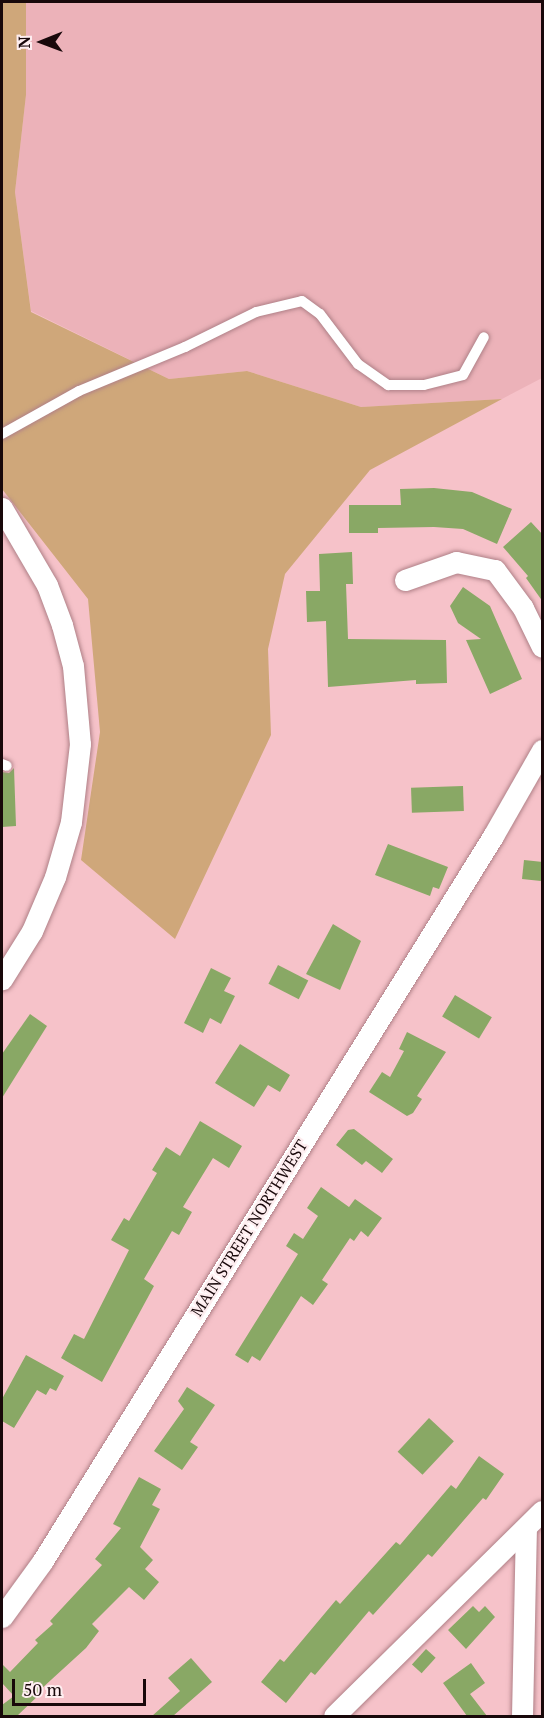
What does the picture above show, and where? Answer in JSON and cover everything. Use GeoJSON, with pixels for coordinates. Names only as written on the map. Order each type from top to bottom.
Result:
{"type":"FeatureCollection","features":[{"type":"Feature","properties":{"kind":"street"},"geometry":{"type":"LineString","coordinates":[[2,508],[47,585],[62,625],[72,666],[80,744],[71,822],[55,877],[32,931],[2,979]]}},
{"type":"Feature","properties":{"kind":"street"},"geometry":{"type":"LineString","coordinates":[[405,580],[456,562],[495,570],[523,608],[543,647]]}},
{"type":"Feature","properties":{"kind":"street","name":"MAIN STREET NORTHWEST"},"geometry":{"type":"LineString","coordinates":[[2,1617],[42,1562],[493,837],[542,752]]}},
{"type":"Feature","properties":{"kind":"street"},"geometry":{"type":"LineString","coordinates":[[334,1716],[543,1511]]}},
{"type":"Feature","properties":{"kind":"street"},"geometry":{"type":"LineString","coordinates":[[522,1716],[526,1528]]}},
{"type":"Feature","properties":{"kind":"lane"},"geometry":{"type":"LineString","coordinates":[[2,434],[79,391],[185,347],[256,312],[302,301],[320,314],[358,364],[388,385],[424,385],[463,375],[484,337]]}},
{"type":"Feature","properties":{"kind":"shaded area"},"geometry":{"type":"Polygon","coordinates":[[[2,2],[26,2],[26,95],[15,192],[31,312],[169,379],[247,371],[361,407],[502,399],[370,470],[285,574],[268,649],[271,735],[175,939],[81,860],[100,732],[88,599],[2,489],[2,2]]]}},
{"type":"Feature","properties":{"kind":"shaded area"},"geometry":{"type":"Polygon","coordinates":[[[26,2],[542,2],[542,378],[502,399],[361,407],[247,371],[169,379],[31,311],[15,192],[26,95],[26,2]]]}},
{"type":"Feature","properties":{"kind":"building"},"geometry":{"type":"Polygon","coordinates":[[[434,488],[472,492],[512,509],[497,544],[463,529],[378,528],[378,533],[349,533],[349,505],[401,505],[400,489],[434,488]]]}},
{"type":"Feature","properties":{"kind":"building"},"geometry":{"type":"Polygon","coordinates":[[[531,522],[543,535],[543,602],[526,578],[528,576],[503,547],[531,522]]]}},
{"type":"Feature","properties":{"kind":"building"},"geometry":{"type":"Polygon","coordinates":[[[352,552],[353,584],[346,584],[348,639],[446,640],[447,683],[416,684],[416,680],[328,687],[326,621],[307,622],[306,591],[320,591],[319,554],[352,552]]]}},
{"type":"Feature","properties":{"kind":"building"},"geometry":{"type":"Polygon","coordinates":[[[463,587],[490,606],[522,679],[490,694],[466,640],[481,639],[458,623],[450,606],[463,587]]]}},
{"type":"Feature","properties":{"kind":"building"},"geometry":{"type":"Polygon","coordinates":[[[14,768],[16,826],[2,827],[2,772],[9,773],[14,768]]]}},
{"type":"Feature","properties":{"kind":"building"},"geometry":{"type":"Polygon","coordinates":[[[463,786],[464,811],[412,813],[411,788],[463,786]]]}},
{"type":"Feature","properties":{"kind":"building"},"geometry":{"type":"Polygon","coordinates":[[[388,844],[448,867],[439,889],[433,887],[430,896],[375,875],[388,844]]]}},
{"type":"Feature","properties":{"kind":"building"},"geometry":{"type":"Polygon","coordinates":[[[524,860],[542,862],[541,881],[522,879],[524,860]]]}},
{"type":"Feature","properties":{"kind":"building"},"geometry":{"type":"Polygon","coordinates":[[[333,924],[361,941],[340,990],[306,974],[333,924]]]}},
{"type":"Feature","properties":{"kind":"building"},"geometry":{"type":"Polygon","coordinates":[[[278,965],[308,980],[299,999],[268,984],[278,965]]]}},
{"type":"Feature","properties":{"kind":"building"},"geometry":{"type":"Polygon","coordinates":[[[211,968],[231,978],[224,991],[235,996],[221,1024],[210,1018],[203,1033],[184,1023],[211,968]]]}},
{"type":"Feature","properties":{"kind":"building"},"geometry":{"type":"Polygon","coordinates":[[[455,995],[492,1017],[479,1039],[442,1016],[455,995]]]}},
{"type":"Feature","properties":{"kind":"building"},"geometry":{"type":"Polygon","coordinates":[[[30,1014],[47,1026],[2,1098],[2,1054],[30,1014]]]}},
{"type":"Feature","properties":{"kind":"building"},"geometry":{"type":"Polygon","coordinates":[[[407,1032],[446,1052],[417,1096],[422,1099],[413,1113],[407,1116],[369,1092],[382,1072],[390,1077],[404,1051],[399,1049],[407,1032]]]}},
{"type":"Feature","properties":{"kind":"building"},"geometry":{"type":"Polygon","coordinates":[[[240,1044],[290,1075],[280,1092],[268,1085],[254,1107],[215,1083],[240,1044]]]}},
{"type":"Feature","properties":{"kind":"building"},"geometry":{"type":"Polygon","coordinates":[[[200,1121],[242,1146],[229,1168],[213,1158],[183,1207],[192,1212],[179,1235],[172,1231],[144,1279],[154,1286],[102,1382],[61,1358],[74,1334],[84,1339],[129,1250],[111,1240],[124,1218],[129,1221],[157,1173],[152,1170],[166,1147],[180,1156],[200,1121]]]}},
{"type":"Feature","properties":{"kind":"building"},"geometry":{"type":"Polygon","coordinates":[[[354,1129],[393,1159],[382,1173],[366,1161],[362,1165],[336,1145],[348,1130],[354,1129]]]}},
{"type":"Feature","properties":{"kind":"building"},"geometry":{"type":"Polygon","coordinates":[[[321,1187],[349,1207],[355,1199],[382,1218],[368,1237],[361,1231],[354,1241],[350,1238],[322,1280],[328,1284],[313,1305],[301,1296],[260,1361],[252,1356],[248,1363],[235,1355],[298,1254],[286,1246],[294,1233],[303,1239],[318,1216],[307,1208],[321,1187]]]}},
{"type":"Feature","properties":{"kind":"building"},"geometry":{"type":"Polygon","coordinates":[[[26,1355],[64,1376],[56,1391],[50,1388],[46,1395],[37,1390],[14,1428],[2,1421],[2,1399],[26,1355]]]}},
{"type":"Feature","properties":{"kind":"building"},"geometry":{"type":"Polygon","coordinates":[[[187,1387],[215,1405],[190,1442],[198,1447],[182,1470],[154,1451],[184,1409],[178,1401],[187,1387]]]}},
{"type":"Feature","properties":{"kind":"building"},"geometry":{"type":"Polygon","coordinates":[[[429,1418],[454,1441],[422,1475],[398,1452],[429,1418]]]}},
{"type":"Feature","properties":{"kind":"building"},"geometry":{"type":"Polygon","coordinates":[[[479,1456],[504,1474],[486,1500],[483,1498],[432,1557],[428,1554],[373,1615],[369,1611],[315,1675],[311,1672],[286,1703],[261,1682],[280,1659],[284,1662],[336,1600],[340,1604],[396,1542],[400,1545],[451,1485],[456,1489],[479,1456]]]}},
{"type":"Feature","properties":{"kind":"building"},"geometry":{"type":"Polygon","coordinates":[[[139,1477],[161,1489],[152,1505],[160,1509],[140,1547],[153,1560],[145,1569],[159,1582],[144,1600],[129,1587],[92,1624],[99,1631],[86,1648],[40,1690],[42,1692],[17,1716],[2,1716],[2,1705],[14,1696],[2,1683],[2,1664],[10,1672],[38,1643],[35,1640],[53,1624],[50,1621],[102,1565],[95,1559],[121,1528],[113,1524],[139,1477]]]}},
{"type":"Feature","properties":{"kind":"building"},"geometry":{"type":"Polygon","coordinates":[[[473,1606],[479,1612],[485,1606],[495,1617],[466,1649],[448,1630],[473,1606]]]}},
{"type":"Feature","properties":{"kind":"building"},"geometry":{"type":"Polygon","coordinates":[[[426,1649],[436,1658],[422,1673],[412,1665],[426,1649]]]}},
{"type":"Feature","properties":{"kind":"building"},"geometry":{"type":"Polygon","coordinates":[[[191,1658],[212,1682],[173,1716],[152,1716],[180,1691],[168,1678],[191,1658]]]}},
{"type":"Feature","properties":{"kind":"building"},"geometry":{"type":"Polygon","coordinates":[[[471,1663],[485,1683],[470,1694],[487,1716],[467,1716],[443,1683],[471,1663]]]}}]}
